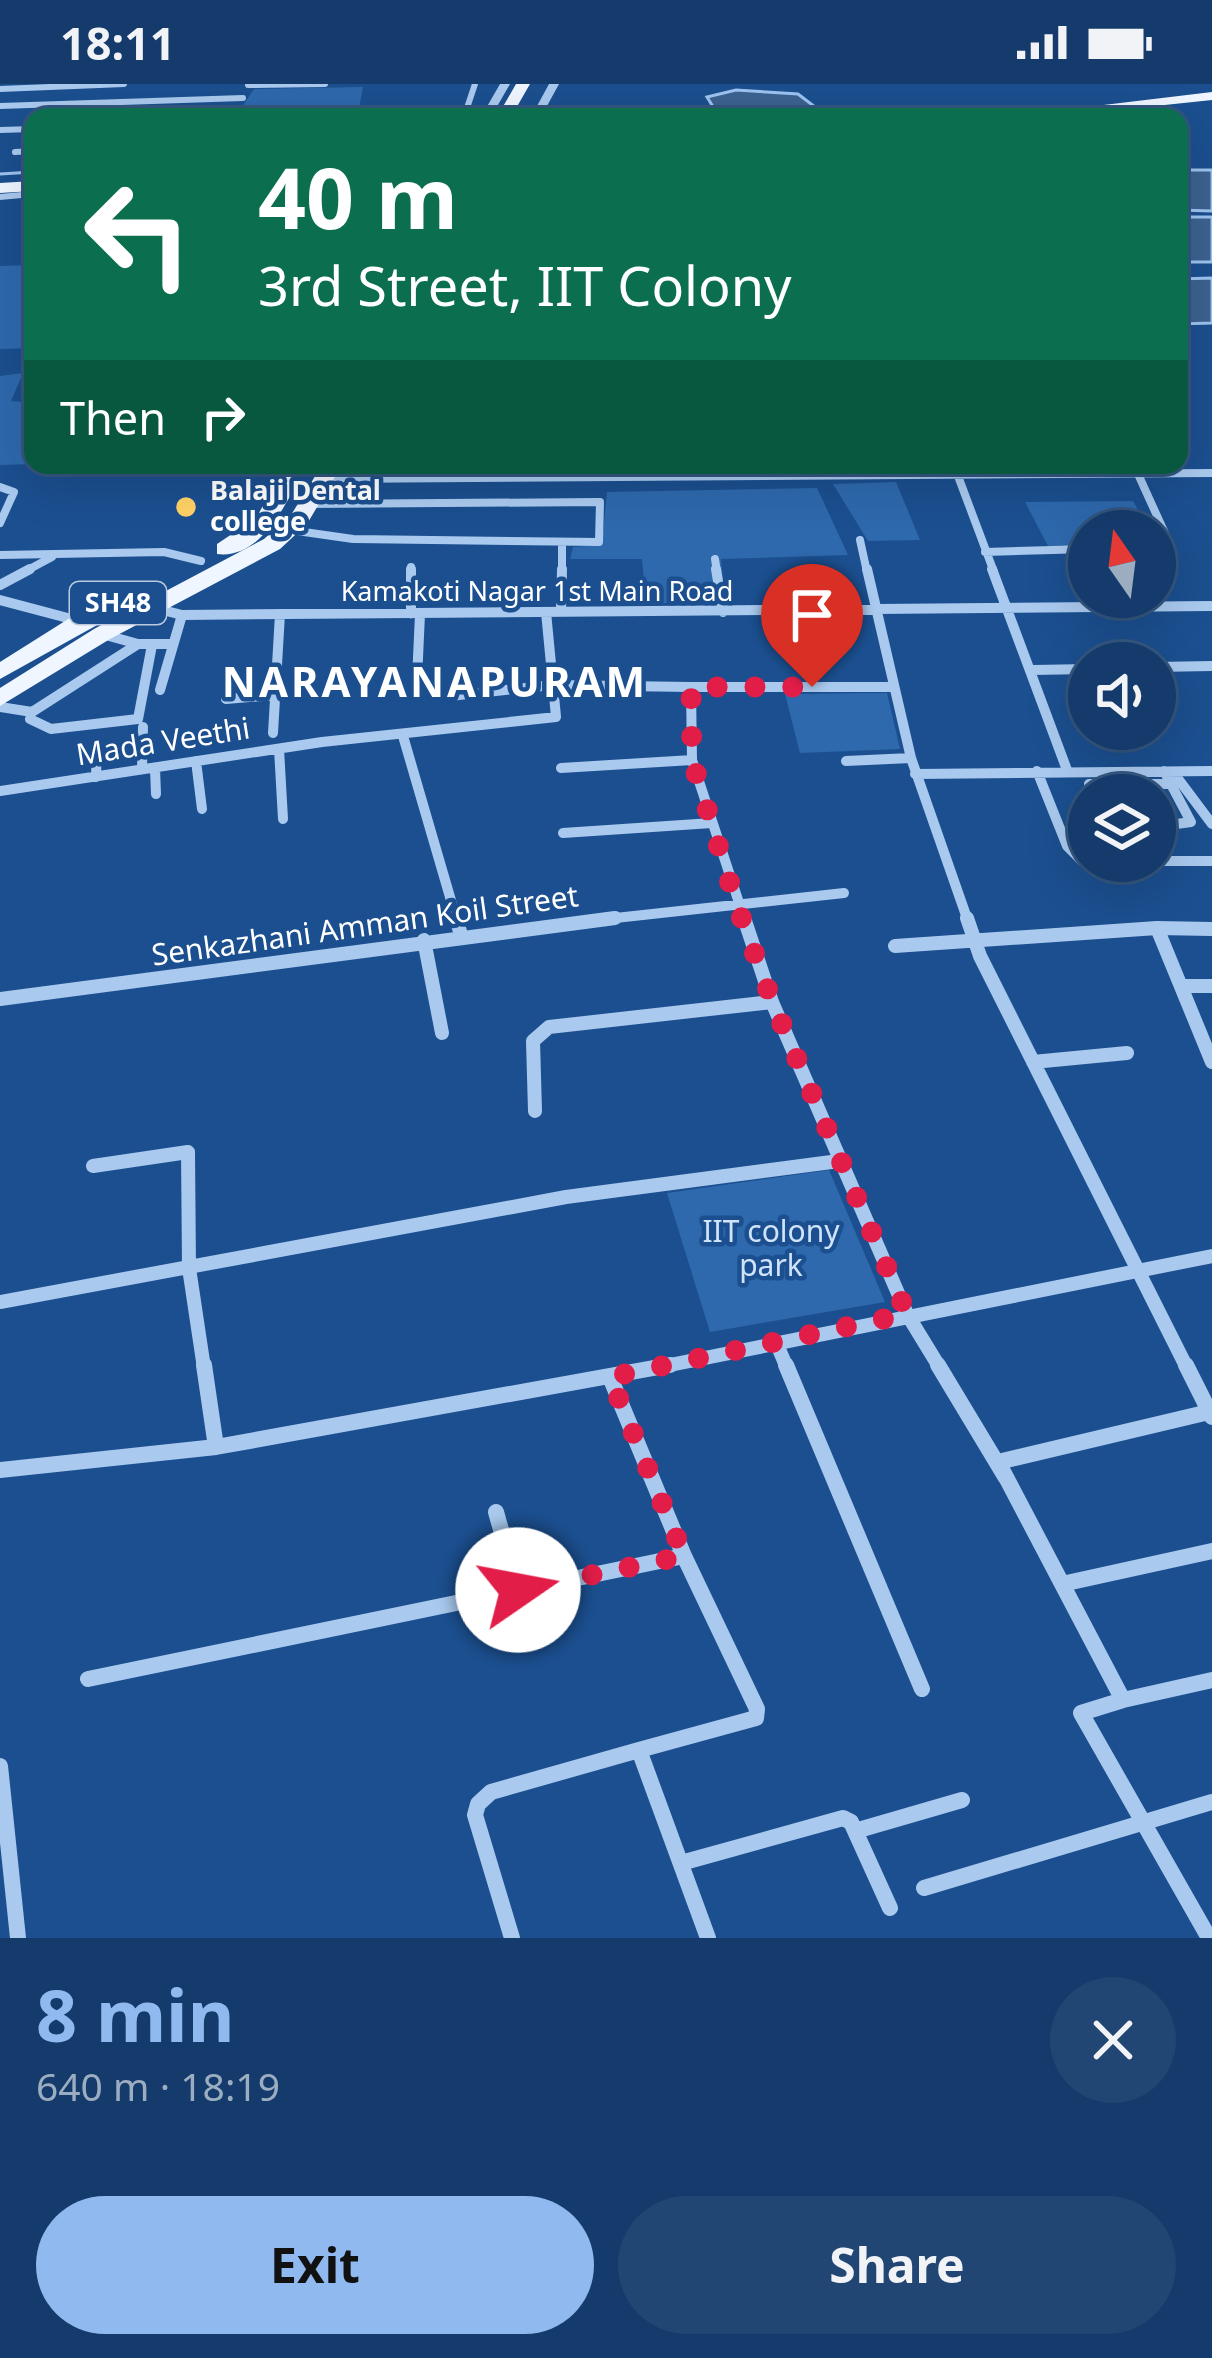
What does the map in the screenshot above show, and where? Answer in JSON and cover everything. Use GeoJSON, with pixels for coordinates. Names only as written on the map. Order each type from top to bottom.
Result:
{"type":"FeatureCollection","features":[{"type":"Feature","properties":{"kind":"main road"},"geometry":{"type":"LineString","coordinates":[[1118,108],[1212,99]]}},
{"type":"Feature","properties":{"kind":"main road"},"geometry":{"type":"LineString","coordinates":[[1126,108],[1142,106]]}},
{"type":"Feature","properties":{"kind":"main road","name":"SH48"},"geometry":{"type":"LineString","coordinates":[[0,703],[124,600],[240,542],[265,522],[292,474]]}},
{"type":"Feature","properties":{"kind":"main road","name":"SH48"},"geometry":{"type":"LineString","coordinates":[[0,672],[92,628],[151,607],[290,530],[327,474]]}},
{"type":"Feature","properties":{"kind":"street"},"geometry":{"type":"LineString","coordinates":[[0,89],[124,84]]}},
{"type":"Feature","properties":{"kind":"street"},"geometry":{"type":"LineString","coordinates":[[0,106],[240,102],[248,84],[325,84]]}},
{"type":"Feature","properties":{"kind":"street"},"geometry":{"type":"LineString","coordinates":[[15,152],[24,152]]}},
{"type":"Feature","properties":{"kind":"street"},"geometry":{"type":"LineString","coordinates":[[465,474],[1138,474],[1154,510]]}},
{"type":"Feature","properties":{"kind":"street"},"geometry":{"type":"LineString","coordinates":[[958,476],[1034,670],[1066,770]]}},
{"type":"Feature","properties":{"kind":"street"},"geometry":{"type":"LineString","coordinates":[[290,530],[353,539],[599,542],[601,477]]}},
{"type":"Feature","properties":{"kind":"street"},"geometry":{"type":"LineString","coordinates":[[0,487],[14,492],[0,524]]}},
{"type":"Feature","properties":{"kind":"street"},"geometry":{"type":"LineString","coordinates":[[308,504],[600,502]]}},
{"type":"Feature","properties":{"kind":"street"},"geometry":{"type":"LineString","coordinates":[[860,540],[910,758],[974,940],[1210,1414],[998,1462],[1123,1700]]}},
{"type":"Feature","properties":{"kind":"street"},"geometry":{"type":"LineString","coordinates":[[561,612],[562,542]]}},
{"type":"Feature","properties":{"kind":"street"},"geometry":{"type":"LineString","coordinates":[[986,552],[1068,550]]}},
{"type":"Feature","properties":{"kind":"street"},"geometry":{"type":"LineString","coordinates":[[0,555],[164,552],[201,561]]}},
{"type":"Feature","properties":{"kind":"street"},"geometry":{"type":"LineString","coordinates":[[0,585],[59,554]]}},
{"type":"Feature","properties":{"kind":"street"},"geometry":{"type":"LineString","coordinates":[[715,560],[723,612]]}},
{"type":"Feature","properties":{"kind":"street"},"geometry":{"type":"LineString","coordinates":[[411,567],[417,680]]}},
{"type":"Feature","properties":{"kind":"street"},"geometry":{"type":"LineString","coordinates":[[0,600],[138,644],[173,644]]}},
{"type":"Feature","properties":{"kind":"street","name":"Kamakoti Nagar 1st Main Road"},"geometry":{"type":"LineString","coordinates":[[124,600],[182,615],[1212,606]]}},
{"type":"Feature","properties":{"kind":"street"},"geometry":{"type":"LineString","coordinates":[[546,612],[553,685]]}},
{"type":"Feature","properties":{"kind":"street"},"geometry":{"type":"LineString","coordinates":[[273,733],[280,614]]}},
{"type":"Feature","properties":{"kind":"street"},"geometry":{"type":"LineString","coordinates":[[160,690],[182,615]]}},
{"type":"Feature","properties":{"kind":"street"},"geometry":{"type":"LineString","coordinates":[[138,644],[32,712],[30,718],[37,726],[51,729],[138,719],[152,645]]}},
{"type":"Feature","properties":{"kind":"street"},"geometry":{"type":"LineString","coordinates":[[1176,667],[1212,666]]}},
{"type":"Feature","properties":{"kind":"street"},"geometry":{"type":"LineString","coordinates":[[1034,670],[1068,669]]}},
{"type":"Feature","properties":{"kind":"street"},"geometry":{"type":"LineString","coordinates":[[450,696],[553,685],[894,687]]}},
{"type":"Feature","properties":{"kind":"street","name":"Mada Veethi"},"geometry":{"type":"LineString","coordinates":[[0,791],[278,749],[548,721],[556,717],[553,685]]}},
{"type":"Feature","properties":{"kind":"street"},"geometry":{"type":"LineString","coordinates":[[691,687],[692,760],[772,1001],[907,1314],[1006,1478]]}},
{"type":"Feature","properties":{"kind":"street"},"geometry":{"type":"LineString","coordinates":[[226,699],[275,695]]}},
{"type":"Feature","properties":{"kind":"street"},"geometry":{"type":"LineString","coordinates":[[0,703],[32,712]]}},
{"type":"Feature","properties":{"kind":"street"},"geometry":{"type":"LineString","coordinates":[[143,728],[156,794]]}},
{"type":"Feature","properties":{"kind":"street"},"geometry":{"type":"LineString","coordinates":[[404,736],[461,935]]}},
{"type":"Feature","properties":{"kind":"street"},"geometry":{"type":"LineString","coordinates":[[96,777],[97,744]]}},
{"type":"Feature","properties":{"kind":"street"},"geometry":{"type":"LineString","coordinates":[[278,749],[284,819]]}},
{"type":"Feature","properties":{"kind":"street"},"geometry":{"type":"LineString","coordinates":[[846,761],[910,758]]}},
{"type":"Feature","properties":{"kind":"street"},"geometry":{"type":"LineString","coordinates":[[561,768],[692,760]]}},
{"type":"Feature","properties":{"kind":"street"},"geometry":{"type":"LineString","coordinates":[[196,761],[202,809]]}},
{"type":"Feature","properties":{"kind":"street"},"geometry":{"type":"LineString","coordinates":[[916,774],[1066,770],[1153,774]]}},
{"type":"Feature","properties":{"kind":"street"},"geometry":{"type":"LineString","coordinates":[[1083,770],[1085,774]]}},
{"type":"Feature","properties":{"kind":"street"},"geometry":{"type":"LineString","coordinates":[[1037,771],[1067,847],[1082,862],[1212,860]]}},
{"type":"Feature","properties":{"kind":"street"},"geometry":{"type":"LineString","coordinates":[[1176,774],[1212,771]]}},
{"type":"Feature","properties":{"kind":"street"},"geometry":{"type":"LineString","coordinates":[[1176,782],[1212,824]]}},
{"type":"Feature","properties":{"kind":"street"},"geometry":{"type":"LineString","coordinates":[[1176,790],[1190,824],[1176,825]]}},
{"type":"Feature","properties":{"kind":"street"},"geometry":{"type":"LineString","coordinates":[[563,833],[712,823]]}},
{"type":"Feature","properties":{"kind":"street","name":"Senkazhani Amman Koil Street"},"geometry":{"type":"LineString","coordinates":[[0,999],[461,935],[844,893]]}},
{"type":"Feature","properties":{"kind":"street"},"geometry":{"type":"LineString","coordinates":[[1157,928],[1212,1062]]}},
{"type":"Feature","properties":{"kind":"street"},"geometry":{"type":"LineString","coordinates":[[896,946],[1157,928],[1212,929]]}},
{"type":"Feature","properties":{"kind":"street"},"geometry":{"type":"LineString","coordinates":[[424,940],[442,1033]]}},
{"type":"Feature","properties":{"kind":"street"},"geometry":{"type":"LineString","coordinates":[[1180,986],[1212,986]]}},
{"type":"Feature","properties":{"kind":"street"},"geometry":{"type":"LineString","coordinates":[[535,1111],[533,1041],[549,1027],[772,1001]]}},
{"type":"Feature","properties":{"kind":"street"},"geometry":{"type":"LineString","coordinates":[[1195,1020],[1212,1021]]}},
{"type":"Feature","properties":{"kind":"street"},"geometry":{"type":"LineString","coordinates":[[1033,1062],[1127,1053]]}},
{"type":"Feature","properties":{"kind":"street"},"geometry":{"type":"LineString","coordinates":[[94,1166],[188,1152],[189,1268],[216,1447]]}},
{"type":"Feature","properties":{"kind":"street"},"geometry":{"type":"LineString","coordinates":[[0,1303],[566,1197],[839,1161]]}},
{"type":"Feature","properties":{"kind":"street"},"geometry":{"type":"LineString","coordinates":[[0,1470],[216,1447],[610,1377],[1212,1256]]}},
{"type":"Feature","properties":{"kind":"street"},"geometry":{"type":"LineString","coordinates":[[776,1342],[922,1689]]}},
{"type":"Feature","properties":{"kind":"street"},"geometry":{"type":"LineString","coordinates":[[512,1938],[475,1815],[478,1804],[491,1792],[756,1718],[757,1709],[684,1556],[610,1377]]}},
{"type":"Feature","properties":{"kind":"street"},"geometry":{"type":"LineString","coordinates":[[496,1512],[518,1590]]}},
{"type":"Feature","properties":{"kind":"street"},"geometry":{"type":"LineString","coordinates":[[1062,1584],[1212,1551]]}},
{"type":"Feature","properties":{"kind":"street"},"geometry":{"type":"LineString","coordinates":[[88,1679],[684,1556]]}},
{"type":"Feature","properties":{"kind":"street"},"geometry":{"type":"LineString","coordinates":[[1208,1938],[1082,1713],[1212,1680]]}},
{"type":"Feature","properties":{"kind":"street"},"geometry":{"type":"LineString","coordinates":[[639,1750],[708,1938]]}},
{"type":"Feature","properties":{"kind":"street"},"geometry":{"type":"LineString","coordinates":[[0,1766],[8,1898],[18,1938]]}},
{"type":"Feature","properties":{"kind":"street"},"geometry":{"type":"LineString","coordinates":[[855,1831],[962,1800]]}},
{"type":"Feature","properties":{"kind":"street"},"geometry":{"type":"LineString","coordinates":[[924,1888],[1212,1802]]}},
{"type":"Feature","properties":{"kind":"street"},"geometry":{"type":"LineString","coordinates":[[681,1863],[843,1818],[855,1831],[890,1908]]}},
{"type":"Feature","properties":{"kind":"green space"},"geometry":{"type":"Polygon","coordinates":[[[363,87],[359,108],[241,108],[254,89],[363,87]]]}},
{"type":"Feature","properties":{"kind":"green space"},"geometry":{"type":"Polygon","coordinates":[[[24,265],[24,348],[0,349],[0,266],[24,265]]]}},
{"type":"Feature","properties":{"kind":"green space"},"geometry":{"type":"Polygon","coordinates":[[[23,373],[11,401],[24,402],[24,464],[0,465],[0,376],[23,373]]]}},
{"type":"Feature","properties":{"kind":"green space"},"geometry":{"type":"Polygon","coordinates":[[[896,482],[920,540],[868,541],[833,484],[896,482]]]}},
{"type":"Feature","properties":{"kind":"green space"},"geometry":{"type":"Polygon","coordinates":[[[817,488],[848,555],[721,559],[725,603],[646,603],[642,559],[570,559],[573,547],[602,545],[607,492],[817,488]]]}},
{"type":"Feature","properties":{"kind":"green space"},"geometry":{"type":"Polygon","coordinates":[[[1133,501],[1138,510],[1068,510],[1068,546],[1048,546],[1025,502],[1133,501]]]}},
{"type":"Feature","properties":{"kind":"green space"},"geometry":{"type":"Polygon","coordinates":[[[887,693],[900,749],[800,753],[785,694],[887,693]]]}},
{"type":"Feature","properties":{"kind":"green space","name":"IIT colony park"},"geometry":{"type":"Polygon","coordinates":[[[829,1170],[885,1302],[710,1332],[667,1193],[829,1170]]]}},
{"type":"Feature","properties":{"kind":"shaded area"},"geometry":{"type":"Polygon","coordinates":[[[736,90],[798,94],[816,108],[714,108],[707,97],[736,90]]]}},
{"type":"Feature","properties":{"kind":"shaded area"},"geometry":{"type":"Polygon","coordinates":[[[1188,170],[1212,170],[1212,211],[1188,210],[1188,170]]]}},
{"type":"Feature","properties":{"kind":"shaded area"},"geometry":{"type":"Polygon","coordinates":[[[1188,217],[1212,217],[1212,262],[1188,262],[1188,217]]]}},
{"type":"Feature","properties":{"kind":"shaded area"},"geometry":{"type":"Polygon","coordinates":[[[1212,278],[1212,323],[1188,324],[1188,279],[1212,278]]]}},
{"type":"Feature","properties":{"kind":"waterway"},"geometry":{"type":"LineString","coordinates":[[0,174],[24,173]]}},
{"type":"Feature","properties":{"kind":"place","name":"Balaji Dental college"},"geometry":{"type":"Point","coordinates":[186,507]}},
{"type":"Feature","properties":{"kind":"district","name":"NARAYANAPURAM"},"geometry":{"type":"Point","coordinates":[435,682]}},
{"type":"Feature","properties":{"kind":"route"},"geometry":{"type":"LineString","coordinates":[[518,1590],[684,1556],[610,1377],[907,1314],[772,1001],[692,760],[691,687],[812,687]]}}]}
